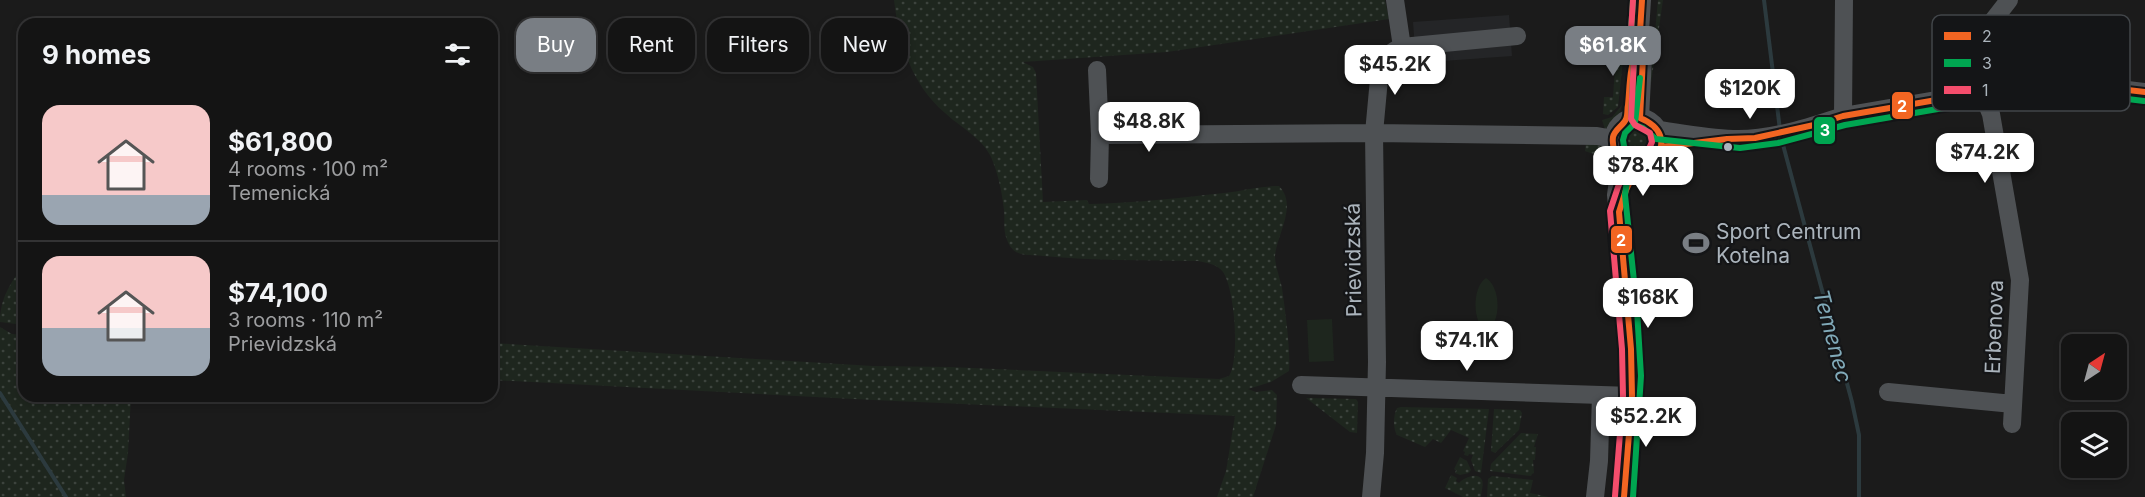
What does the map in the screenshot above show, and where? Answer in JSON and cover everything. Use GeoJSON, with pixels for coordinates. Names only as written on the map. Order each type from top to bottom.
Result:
{"type":"FeatureCollection","features":[{"type":"Feature","properties":{"kind":"street"},"geometry":{"type":"LineString","coordinates":[[1395,0],[1402,47],[1517,36]]}},
{"type":"Feature","properties":{"kind":"street"},"geometry":{"type":"LineString","coordinates":[[1633,119],[1633,57],[1639,46],[1642,0]]}},
{"type":"Feature","properties":{"kind":"street"},"geometry":{"type":"LineString","coordinates":[[1843,116],[1844,0]]}},
{"type":"Feature","properties":{"kind":"street","name":"Erbenova"},"geometry":{"type":"LineString","coordinates":[[1997,15],[2009,0]]}},
{"type":"Feature","properties":{"kind":"street","name":"Prievidzská"},"geometry":{"type":"LineString","coordinates":[[1371,497],[1375,453],[1376,387],[1374,133],[1380,68],[1389,54],[1402,47]]}},
{"type":"Feature","properties":{"kind":"street"},"geometry":{"type":"LineString","coordinates":[[1097,70],[1099,178]]}},
{"type":"Feature","properties":{"kind":"street"},"geometry":{"type":"LineString","coordinates":[[2130,90],[2145,92]]}},
{"type":"Feature","properties":{"kind":"street"},"geometry":{"type":"LineString","coordinates":[[1660,138],[1755,138],[1843,116],[1932,101]]}},
{"type":"Feature","properties":{"kind":"street","name":"Erbenova"},"geometry":{"type":"LineString","coordinates":[[1990,111],[2020,280],[2012,424]]}},
{"type":"Feature","properties":{"kind":"street"},"geometry":{"type":"LineString","coordinates":[[1633,119],[1648,120],[1660,138],[1653,160],[1629,162],[1615,150],[1613,139],[1617,128],[1633,119]]}},
{"type":"Feature","properties":{"kind":"street"},"geometry":{"type":"LineString","coordinates":[[1100,135],[1374,133],[1598,136],[1613,139]]}},
{"type":"Feature","properties":{"kind":"street"},"geometry":{"type":"LineString","coordinates":[[1624,497],[1632,396],[1632,349],[1616,195],[1629,162]]}},
{"type":"Feature","properties":{"kind":"street"},"geometry":{"type":"LineString","coordinates":[[1301,385],[1632,396]]}},
{"type":"Feature","properties":{"kind":"street"},"geometry":{"type":"LineString","coordinates":[[1888,392],[2013,404]]}},
{"type":"Feature","properties":{"kind":"street"},"geometry":{"type":"LineString","coordinates":[[1595,497],[1599,461],[1601,395]]}},
{"type":"Feature","properties":{"kind":"shaded area"},"geometry":{"type":"Polygon","coordinates":[[[894,0],[1385,0],[1389,19],[1167,52],[1023,62],[1033,67],[1036,73],[1043,202],[1087,200],[1089,204],[1123,203],[1272,186],[1279,186],[1284,194],[1287,211],[1275,256],[1286,318],[1289,371],[1271,382],[1248,389],[1256,392],[1272,390],[1277,395],[1276,425],[1253,497],[1217,497],[1226,471],[1235,416],[498,380],[498,343],[873,366],[950,367],[1219,379],[1229,376],[1234,355],[1235,324],[1231,293],[1223,272],[1218,267],[1198,261],[1101,260],[1016,252],[1008,243],[1005,234],[1001,190],[991,157],[982,144],[933,102],[915,76],[909,62],[908,18],[897,18],[894,0]]]}},
{"type":"Feature","properties":{"kind":"shaded area"},"geometry":{"type":"Polygon","coordinates":[[[1658,0],[1663,0],[1649,97],[1658,0]]]}},
{"type":"Feature","properties":{"kind":"shaded area"},"geometry":{"type":"Polygon","coordinates":[[[1509,15],[1512,56],[1416,63],[1413,22],[1509,15]]]}},
{"type":"Feature","properties":{"kind":"shaded area"},"geometry":{"type":"Polygon","coordinates":[[[1624,51],[1618,107],[1608,115],[1603,114],[1604,97],[1613,97],[1616,52],[1624,51]]]}},
{"type":"Feature","properties":{"kind":"shaded area"},"geometry":{"type":"Polygon","coordinates":[[[1622,105],[1618,118],[1605,129],[1602,120],[1612,117],[1622,105]]]}},
{"type":"Feature","properties":{"kind":"shaded area"},"geometry":{"type":"Polygon","coordinates":[[[1637,126],[1643,127],[1651,135],[1651,147],[1643,155],[1637,156],[1631,155],[1623,147],[1622,141],[1623,135],[1631,127],[1637,126]]]}},
{"type":"Feature","properties":{"kind":"shaded area"},"geometry":{"type":"Polygon","coordinates":[[[1586,142],[1603,145],[1611,155],[1613,164],[1611,165],[1605,158],[1585,151],[1586,142]]]}},
{"type":"Feature","properties":{"kind":"shaded area"},"geometry":{"type":"Polygon","coordinates":[[[1676,151],[1667,163],[1647,180],[1641,183],[1634,182],[1653,165],[1676,151]]]}},
{"type":"Feature","properties":{"kind":"shaded area"},"geometry":{"type":"Polygon","coordinates":[[[18,273],[18,324],[0,322],[2,306],[18,273]]]}},
{"type":"Feature","properties":{"kind":"shaded area"},"geometry":{"type":"Polygon","coordinates":[[[1486,278],[1495,289],[1498,305],[1495,321],[1486,332],[1478,321],[1476,296],[1481,282],[1486,278]]]}},
{"type":"Feature","properties":{"kind":"shaded area"},"geometry":{"type":"Polygon","coordinates":[[[1332,319],[1334,361],[1309,362],[1307,320],[1332,319]]]}},
{"type":"Feature","properties":{"kind":"shaded area"},"geometry":{"type":"Polygon","coordinates":[[[0,327],[12,334],[18,334],[18,402],[131,402],[124,480],[126,497],[0,497],[0,327]]]}},
{"type":"Feature","properties":{"kind":"shaded area"},"geometry":{"type":"Polygon","coordinates":[[[1306,398],[1356,399],[1358,402],[1357,433],[1350,432],[1306,398]]]}},
{"type":"Feature","properties":{"kind":"shaded area"},"geometry":{"type":"Polygon","coordinates":[[[1397,408],[1489,409],[1481,473],[1475,471],[1471,460],[1473,455],[1464,455],[1463,451],[1469,438],[1451,430],[1441,443],[1433,439],[1425,447],[1397,435],[1394,418],[1397,408]]]}},
{"type":"Feature","properties":{"kind":"shaded area"},"geometry":{"type":"Polygon","coordinates":[[[1494,409],[1520,410],[1522,413],[1519,430],[1495,453],[1491,451],[1494,409]]]}},
{"type":"Feature","properties":{"kind":"shaded area"},"geometry":{"type":"Polygon","coordinates":[[[1521,433],[1538,434],[1534,447],[1536,447],[1535,460],[1533,460],[1534,473],[1531,476],[1490,471],[1491,464],[1521,433]]]}},
{"type":"Feature","properties":{"kind":"shaded area"},"geometry":{"type":"Polygon","coordinates":[[[1460,457],[1467,461],[1471,470],[1469,473],[1460,475],[1455,473],[1454,469],[1460,457]]]}},
{"type":"Feature","properties":{"kind":"shaded area"},"geometry":{"type":"Polygon","coordinates":[[[1451,475],[1457,478],[1456,481],[1459,483],[1470,476],[1480,477],[1483,484],[1481,497],[1463,497],[1445,488],[1451,475]]]}},
{"type":"Feature","properties":{"kind":"shaded area"},"geometry":{"type":"Polygon","coordinates":[[[1492,476],[1533,480],[1530,493],[1549,497],[1487,497],[1488,479],[1492,476]]]}},
{"type":"Feature","properties":{"kind":"waterway","name":"Temenec"},"geometry":{"type":"LineString","coordinates":[[1764,0],[1780,130]]}},
{"type":"Feature","properties":{"kind":"waterway","name":"Temenec"},"geometry":{"type":"LineString","coordinates":[[1782,141],[1852,402],[1859,435],[1859,497]]}},
{"type":"Feature","properties":{"kind":"waterway"},"geometry":{"type":"LineString","coordinates":[[0,393],[66,497]]}},
{"type":"Feature","properties":{"kind":"transit line","name":"3"},"geometry":{"type":"LineString","coordinates":[[1633,0],[1630,46],[1634,59],[1631,119],[1635,125],[1643,128],[1656,139],[1740,148],[1778,143],[1845,125],[1932,110]]}},
{"type":"Feature","properties":{"kind":"transit line","name":"1"},"geometry":{"type":"LineString","coordinates":[[1615,496],[1623,396],[1622,349],[1610,211],[1630,161],[1648,151],[1652,142],[1650,133],[1635,125],[1631,119],[1634,59],[1630,46],[1633,0]]}},
{"type":"Feature","properties":{"kind":"transit line","name":"2"},"geometry":{"type":"LineString","coordinates":[[1639,47],[1642,0]]}},
{"type":"Feature","properties":{"kind":"transit line","name":"2"},"geometry":{"type":"LineString","coordinates":[[1639,47],[1643,58],[1640,118],[1654,126],[1660,136],[1661,146],[1657,155],[1650,162],[1630,165],[1617,154],[1613,140],[1617,129],[1627,117],[1632,68],[1639,47]]}},
{"type":"Feature","properties":{"kind":"transit line","name":"3"},"geometry":{"type":"LineString","coordinates":[[1633,497],[1641,376],[1637,310],[1625,195],[1630,159],[1623,140],[1625,133],[1635,123],[1640,78]]}},
{"type":"Feature","properties":{"kind":"transit line","name":"2"},"geometry":{"type":"LineString","coordinates":[[2130,90],[2145,92]]}},
{"type":"Feature","properties":{"kind":"transit line","name":"3"},"geometry":{"type":"LineString","coordinates":[[2130,99],[2144,101]]}},
{"type":"Feature","properties":{"kind":"transit line","name":"2"},"geometry":{"type":"LineString","coordinates":[[1661,147],[1755,138],[1843,116],[1932,101]]}},
{"type":"Feature","properties":{"kind":"transit line","name":"2"},"geometry":{"type":"LineString","coordinates":[[1624,497],[1632,396],[1631,349],[1619,212],[1626,190],[1638,166]]}},
{"type":"Feature","properties":{"kind":"place","name":"Sport Centrum Kotelna"},"geometry":{"type":"Point","coordinates":[1696,243]}}]}
